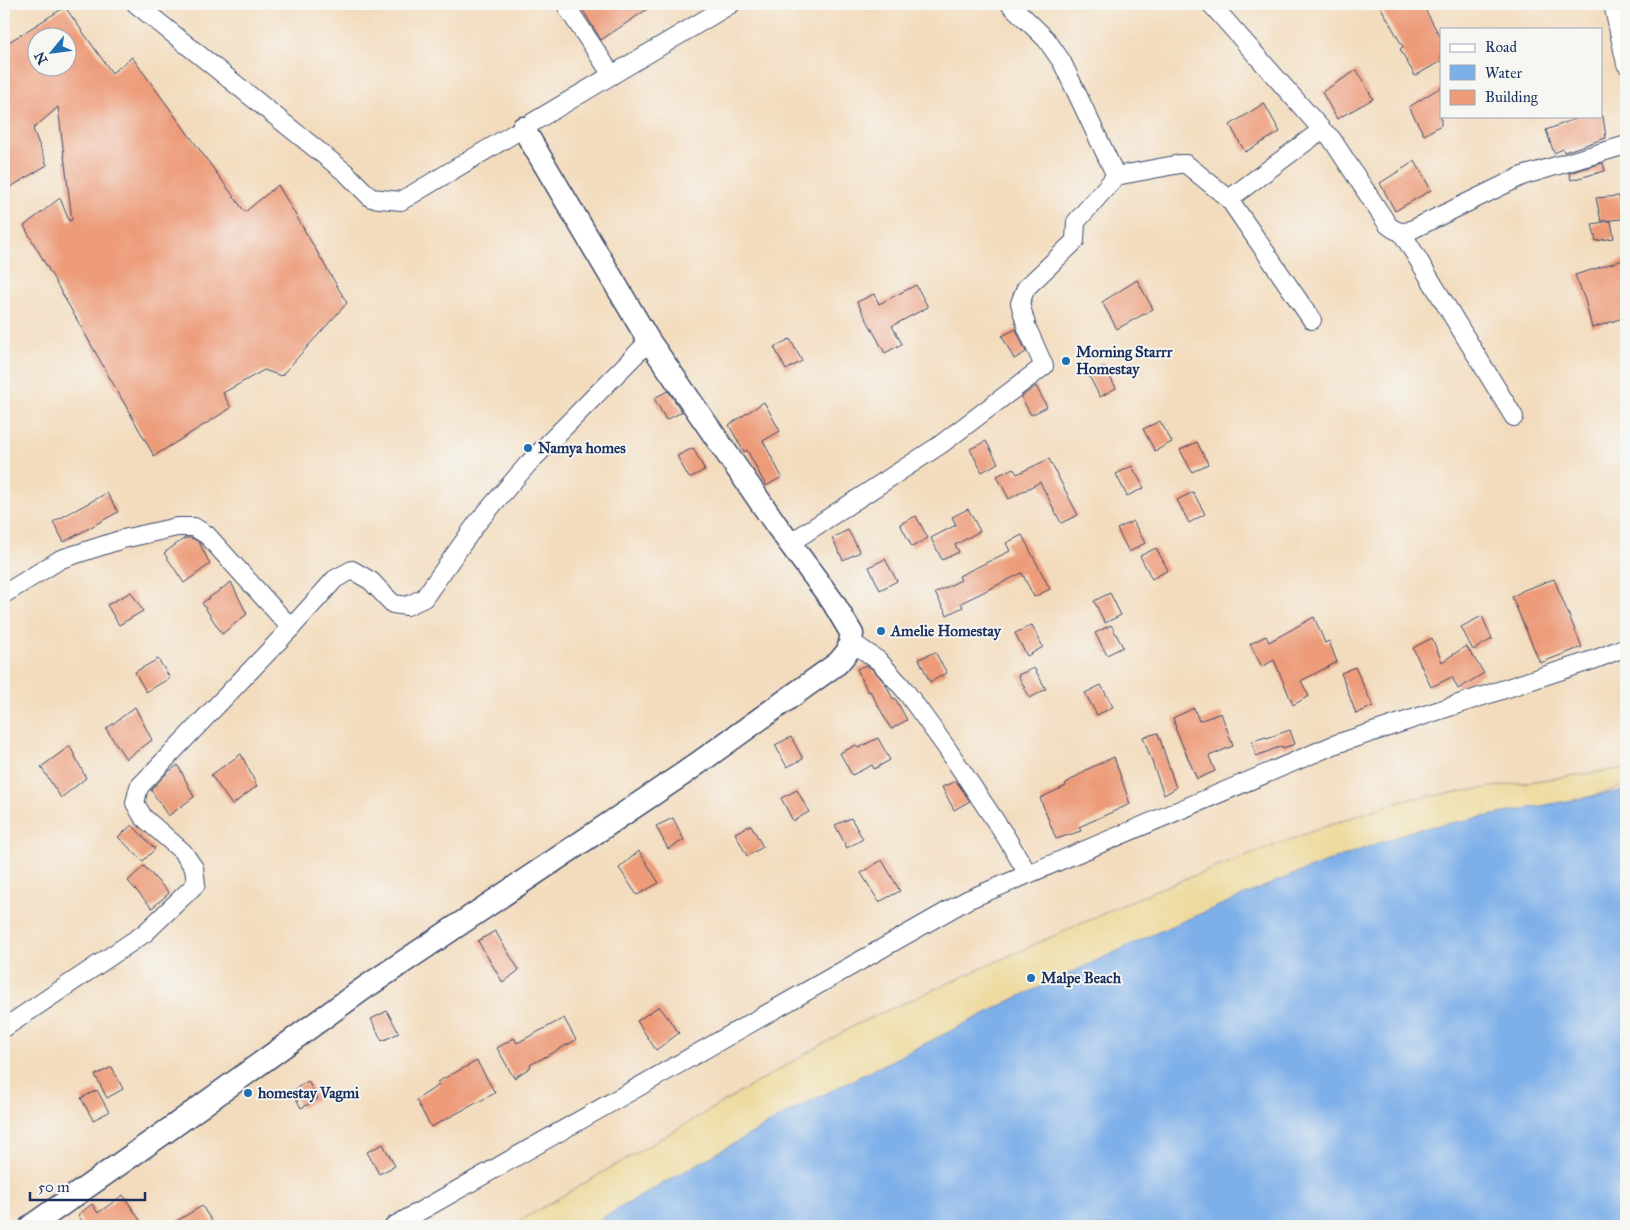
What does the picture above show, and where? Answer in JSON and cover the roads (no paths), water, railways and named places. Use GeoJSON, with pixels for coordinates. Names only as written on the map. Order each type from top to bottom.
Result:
{"type":"FeatureCollection","features":[{"type":"Feature","properties":{"kind":"street"},"geometry":{"type":"LineString","coordinates":[[136,4],[346,173],[371,198],[402,201],[731,4]]}},
{"type":"Feature","properties":{"kind":"street"},"geometry":{"type":"LineString","coordinates":[[566,4],[612,75]]}},
{"type":"Feature","properties":{"kind":"street"},"geometry":{"type":"LineString","coordinates":[[1010,4],[1046,39],[1062,62],[1116,176]]}},
{"type":"Feature","properties":{"kind":"street"},"geometry":{"type":"LineString","coordinates":[[1211,4],[1331,138],[1388,225],[1402,233],[1522,176],[1626,145]]}},
{"type":"Feature","properties":{"kind":"street"},"geometry":{"type":"LineString","coordinates":[[1612,4],[1626,64]]}},
{"type":"Feature","properties":{"kind":"street"},"geometry":{"type":"LineString","coordinates":[[31,1226],[171,1128],[363,989],[683,774],[838,663],[848,650],[852,634],[833,602],[790,544],[650,341],[523,128]]}},
{"type":"Feature","properties":{"kind":"street"},"geometry":{"type":"LineString","coordinates":[[1229,199],[1316,135],[1324,132]]}},
{"type":"Feature","properties":{"kind":"street"},"geometry":{"type":"LineString","coordinates":[[790,544],[940,445],[1044,366],[1027,328],[1020,303],[1026,288],[1075,241],[1076,222],[1116,176],[1186,164],[1229,199],[1312,320]]}},
{"type":"Feature","properties":{"kind":"street"},"geometry":{"type":"LineString","coordinates":[[1402,233],[1514,417]]}},
{"type":"Feature","properties":{"kind":"street"},"geometry":{"type":"LineString","coordinates":[[4,1028],[145,933],[196,884],[194,868],[183,852],[143,817],[135,803],[139,787],[291,628],[335,579],[352,570],[371,581],[392,604],[407,606],[424,598],[477,523],[527,465],[650,341]]}},
{"type":"Feature","properties":{"kind":"street"},"geometry":{"type":"LineString","coordinates":[[4,594],[61,559],[123,538],[177,527],[194,527],[207,535],[291,628]]}},
{"type":"Feature","properties":{"kind":"street"},"geometry":{"type":"LineString","coordinates":[[850,642],[879,661],[904,689],[946,747],[1006,837],[1028,874]]}},
{"type":"Feature","properties":{"kind":"street"},"geometry":{"type":"LineString","coordinates":[[394,1226],[968,900],[1336,744],[1587,662],[1626,647]]}},
{"type":"Feature","properties":{"kind":"water"},"geometry":{"type":"Polygon","coordinates":[[[1626,790],[1626,1226],[588,1226],[793,1110],[1012,1000],[1167,928],[1292,875],[1414,830],[1626,790]]]}},
{"type":"Feature","properties":{"kind":"place","name":"Morning Starrr Homestay"},"geometry":{"type":"Point","coordinates":[1066,361]}},
{"type":"Feature","properties":{"kind":"place","name":"Namya homes"},"geometry":{"type":"Point","coordinates":[528,448]}},
{"type":"Feature","properties":{"kind":"place","name":"Amelie Homestay"},"geometry":{"type":"Point","coordinates":[881,631]}},
{"type":"Feature","properties":{"kind":"place","name":"Malpe Beach"},"geometry":{"type":"Point","coordinates":[1031,978]}},
{"type":"Feature","properties":{"kind":"place","name":"homestay Vagmi"},"geometry":{"type":"Point","coordinates":[248,1093]}}]}
